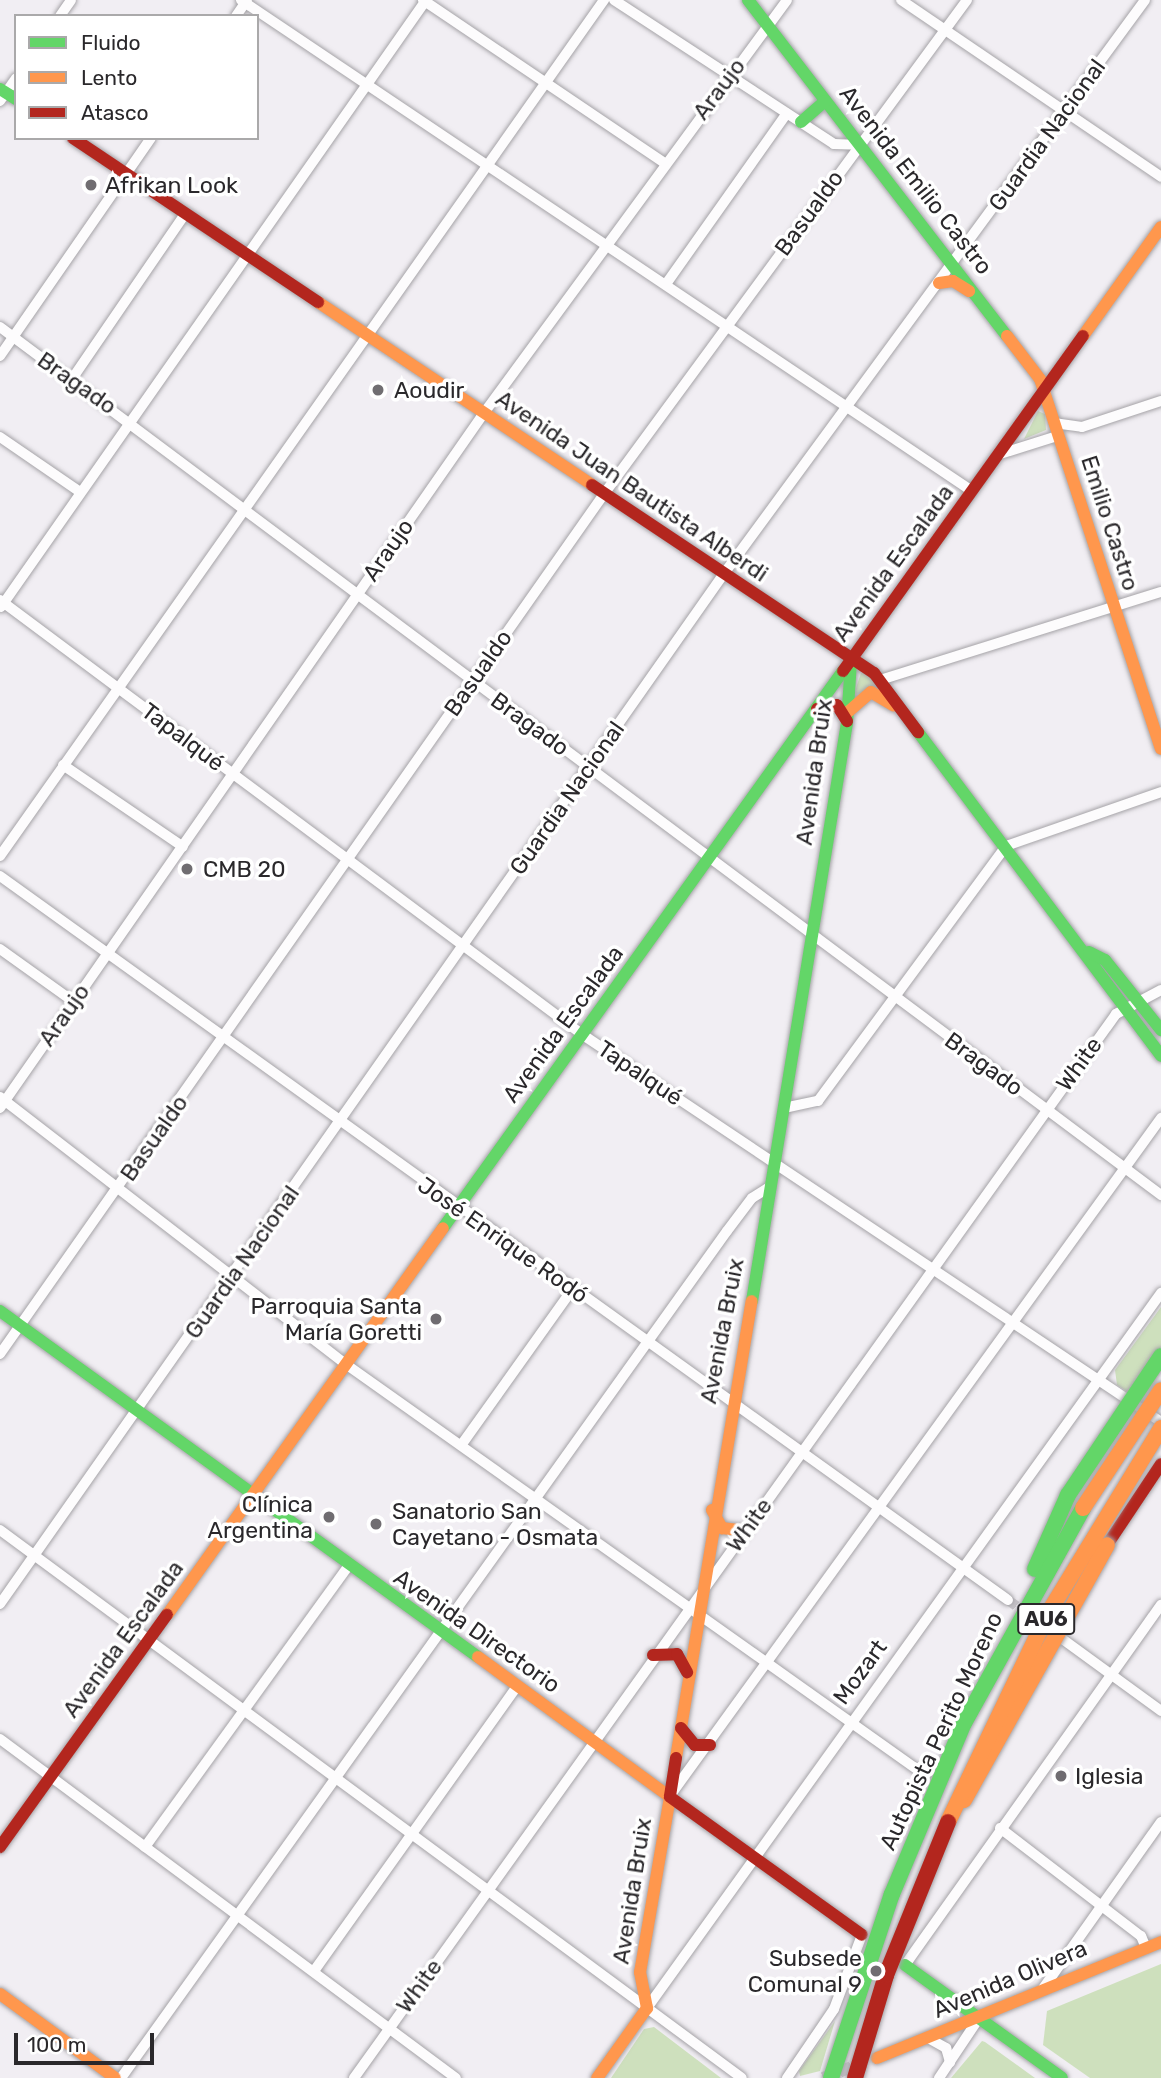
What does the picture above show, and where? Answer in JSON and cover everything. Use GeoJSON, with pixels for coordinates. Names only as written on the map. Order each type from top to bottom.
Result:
{"type":"FeatureCollection","features":[{"type":"Feature","properties":{"kind":"main road","name":"Avenida Emilio Castro"},"geometry":{"type":"LineString","coordinates":[[748,0],[954,264],[1045,391]]}},
{"type":"Feature","properties":{"kind":"main road"},"geometry":{"type":"LineString","coordinates":[[794,117],[825,101]]}},
{"type":"Feature","properties":{"kind":"main road","name":"Avenida Juan Bautista Alberdi"},"geometry":{"type":"LineString","coordinates":[[76,140],[880,680],[1089,952],[1105,960],[1161,1056]]}},
{"type":"Feature","properties":{"kind":"main road","name":"Avenida Escalada"},"geometry":{"type":"LineString","coordinates":[[0,1847],[254,1498],[1161,227]]}},
{"type":"Feature","properties":{"kind":"main road"},"geometry":{"type":"LineString","coordinates":[[939,283],[959,284],[981,300]]}},
{"type":"Feature","properties":{"kind":"main road","name":"Emilio Castro"},"geometry":{"type":"LineString","coordinates":[[1045,391],[1161,749]]}},
{"type":"Feature","properties":{"kind":"main road","name":"Avenida Bruix"},"geometry":{"type":"LineString","coordinates":[[646,2008],[640,1972],[681,1728],[692,1611],[699,1592],[775,1163],[848,717],[851,661]]}},
{"type":"Feature","properties":{"kind":"main road"},"geometry":{"type":"LineString","coordinates":[[817,709],[837,705],[848,717],[871,692],[902,712]]}},
{"type":"Feature","properties":{"kind":"main road","name":"Avenida Juan Bautista Alberdi"},"geometry":{"type":"LineString","coordinates":[[1131,1004],[1161,1031]]}},
{"type":"Feature","properties":{"kind":"main road","name":"Avenida Directorio"},"geometry":{"type":"LineString","coordinates":[[0,1311],[348,1567],[862,1935]]}},
{"type":"Feature","properties":{"kind":"main road"},"geometry":{"type":"LineString","coordinates":[[1008,1635],[1068,1495],[1161,1356]]}},
{"type":"Feature","properties":{"kind":"main road","name":"Autopista Perito Moreno"},"geometry":{"type":"LineString","coordinates":[[831,2078],[892,1894],[1008,1635],[1092,1490],[1161,1390]]}},
{"type":"Feature","properties":{"kind":"main road","name":"Autopista Perito Moreno"},"geometry":{"type":"LineString","coordinates":[[855,2078],[886,1975],[949,1820],[1047,1615],[1161,1428]]}},
{"type":"Feature","properties":{"kind":"main road"},"geometry":{"type":"LineString","coordinates":[[949,1820],[1002,1742],[1107,1545],[1161,1464]]}},
{"type":"Feature","properties":{"kind":"main road"},"geometry":{"type":"LineString","coordinates":[[712,1510],[722,1528],[746,1531]]}},
{"type":"Feature","properties":{"kind":"main road"},"geometry":{"type":"LineString","coordinates":[[653,1655],[677,1654],[687,1677]]}},
{"type":"Feature","properties":{"kind":"main road"},"geometry":{"type":"LineString","coordinates":[[681,1728],[695,1745],[710,1745]]}},
{"type":"Feature","properties":{"kind":"main road","name":"Avenida Olivera"},"geometry":{"type":"LineString","coordinates":[[877,2058],[1154,1945]]}},
{"type":"Feature","properties":{"kind":"main road"},"geometry":{"type":"LineString","coordinates":[[905,1965],[1062,2078]]}},
{"type":"Feature","properties":{"kind":"main road"},"geometry":{"type":"LineString","coordinates":[[0,1994],[115,2078]]}},
{"type":"Feature","properties":{"kind":"main road","name":"Mozart"},"geometry":{"type":"LineString","coordinates":[[597,2078],[646,2008]]}},
{"type":"Feature","properties":{"kind":"street"},"geometry":{"type":"LineString","coordinates":[[0,856],[364,334],[604,0]]}},
{"type":"Feature","properties":{"kind":"street"},"geometry":{"type":"LineString","coordinates":[[614,0],[834,144],[859,145]]}},
{"type":"Feature","properties":{"kind":"street","name":"Araujo"},"geometry":{"type":"LineString","coordinates":[[2,1102],[183,847],[356,594],[605,244],[729,74],[788,0]]}},
{"type":"Feature","properties":{"kind":"street"},"geometry":{"type":"LineString","coordinates":[[901,0],[1161,177]]}},
{"type":"Feature","properties":{"kind":"street","name":"Basualdo"},"geometry":{"type":"LineString","coordinates":[[0,1354],[604,495],[967,0]]}},
{"type":"Feature","properties":{"kind":"street","name":"Guardia Nacional"},"geometry":{"type":"LineString","coordinates":[[0,1604],[723,575],[954,264],[1145,0]]}},
{"type":"Feature","properties":{"kind":"street"},"geometry":{"type":"LineString","coordinates":[[244,1],[972,491]]}},
{"type":"Feature","properties":{"kind":"street"},"geometry":{"type":"LineString","coordinates":[[1,604],[425,1],[665,163]]}},
{"type":"Feature","properties":{"kind":"street"},"geometry":{"type":"LineString","coordinates":[[666,284],[794,117]]}},
{"type":"Feature","properties":{"kind":"street"},"geometry":{"type":"LineString","coordinates":[[0,356],[150,140]]}},
{"type":"Feature","properties":{"kind":"street"},"geometry":{"type":"LineString","coordinates":[[72,379],[186,214]]}},
{"type":"Feature","properties":{"kind":"street","name":"Bragado"},"geometry":{"type":"LineString","coordinates":[[0,327],[129,420],[242,509],[472,682],[1161,1195]]}},
{"type":"Feature","properties":{"kind":"street"},"geometry":{"type":"LineString","coordinates":[[1000,454],[1056,430],[1082,427],[1161,401]]}},
{"type":"Feature","properties":{"kind":"street"},"geometry":{"type":"LineString","coordinates":[[0,437],[80,492]]}},
{"type":"Feature","properties":{"kind":"street"},"geometry":{"type":"LineString","coordinates":[[880,680],[1161,592]]}},
{"type":"Feature","properties":{"kind":"street","name":"Tapalqué"},"geometry":{"type":"LineString","coordinates":[[1,604],[583,1035],[1161,1422]]}},
{"type":"Feature","properties":{"kind":"street"},"geometry":{"type":"LineString","coordinates":[[63,765],[183,847]]}},
{"type":"Feature","properties":{"kind":"street"},"geometry":{"type":"LineString","coordinates":[[784,1108],[818,1101],[892,996],[1006,845],[1161,792]]}},
{"type":"Feature","properties":{"kind":"street","name":"José Enrique Rodó"},"geometry":{"type":"LineString","coordinates":[[0,876],[647,1342],[731,1406],[1008,1600]]}},
{"type":"Feature","properties":{"kind":"street"},"geometry":{"type":"LineString","coordinates":[[0,949],[74,1002]]}},
{"type":"Feature","properties":{"kind":"street","name":"White"},"geometry":{"type":"LineString","coordinates":[[699,1592],[746,1531],[1045,1109],[1131,1004],[1161,990]]}},
{"type":"Feature","properties":{"kind":"street"},"geometry":{"type":"LineString","coordinates":[[2,1102],[233,1274],[348,1364],[767,1667],[925,1775]]}},
{"type":"Feature","properties":{"kind":"street"},"geometry":{"type":"LineString","coordinates":[[670,1797],[767,1667],[1011,1323],[1161,1118]]}},
{"type":"Feature","properties":{"kind":"street"},"geometry":{"type":"LineString","coordinates":[[121,2078],[647,1342],[752,1198],[771,1186]]}},
{"type":"Feature","properties":{"kind":"street"},"geometry":{"type":"LineString","coordinates":[[462,1444],[572,1290]]}},
{"type":"Feature","properties":{"kind":"street","name":"Mozart"},"geometry":{"type":"LineString","coordinates":[[646,2008],[1161,1293]]}},
{"type":"Feature","properties":{"kind":"street"},"geometry":{"type":"LineString","coordinates":[[0,1530],[742,2078]]}},
{"type":"Feature","properties":{"kind":"street"},"geometry":{"type":"LineString","coordinates":[[145,1847],[348,1567]]}},
{"type":"Feature","properties":{"kind":"street"},"geometry":{"type":"LineString","coordinates":[[905,1965],[1161,1605]]}},
{"type":"Feature","properties":{"kind":"street","name":"White"},"geometry":{"type":"LineString","coordinates":[[354,2078],[653,1655],[692,1611]]}},
{"type":"Feature","properties":{"kind":"street"},"geometry":{"type":"LineString","coordinates":[[1061,1638],[1161,1711]]}},
{"type":"Feature","properties":{"kind":"street"},"geometry":{"type":"LineString","coordinates":[[314,1971],[516,1688]]}},
{"type":"Feature","properties":{"kind":"street"},"geometry":{"type":"LineString","coordinates":[[0,1740],[456,2078]]}},
{"type":"Feature","properties":{"kind":"street"},"geometry":{"type":"LineString","coordinates":[[1041,1991],[1161,1822]]}},
{"type":"Feature","properties":{"kind":"street"},"geometry":{"type":"LineString","coordinates":[[1000,1828],[1154,1945]]}},
{"type":"Feature","properties":{"kind":"street"},"geometry":{"type":"LineString","coordinates":[[787,2078],[834,2009],[862,1935]]}},
{"type":"Feature","properties":{"kind":"street"},"geometry":{"type":"LineString","coordinates":[[939,2078],[979,2018]]}},
{"type":"Feature","properties":{"kind":"street"},"geometry":{"type":"LineString","coordinates":[[928,2039],[946,2048],[950,2062]]}},
{"type":"Feature","properties":{"kind":"green space"},"geometry":{"type":"Polygon","coordinates":[[[1038,411],[1045,414],[1046,430],[1024,439],[1038,411]]]}},
{"type":"Feature","properties":{"kind":"green space"},"geometry":{"type":"Polygon","coordinates":[[[861,673],[865,673],[886,691],[854,694],[861,673]]]}},
{"type":"Feature","properties":{"kind":"green space"},"geometry":{"type":"Polygon","coordinates":[[[1161,1307],[1161,1347],[1128,1392],[1117,1385],[1115,1370],[1161,1307]]]}},
{"type":"Feature","properties":{"kind":"green space"},"geometry":{"type":"Polygon","coordinates":[[[1161,1964],[1161,2078],[1090,2078],[1043,2045],[1047,2011],[1161,1964]]]}},
{"type":"Feature","properties":{"kind":"green space"},"geometry":{"type":"Polygon","coordinates":[[[835,2021],[820,2071],[800,2076],[799,2071],[835,2021]]]}},
{"type":"Feature","properties":{"kind":"green space"},"geometry":{"type":"Polygon","coordinates":[[[654,2027],[721,2078],[611,2078],[644,2029],[654,2027]]]}},
{"type":"Feature","properties":{"kind":"green space"},"geometry":{"type":"Polygon","coordinates":[[[982,2041],[985,2042],[1035,2078],[951,2078],[982,2041]]]}},
{"type":"Feature","properties":{"kind":"tunnel"},"geometry":{"type":"LineString","coordinates":[[1008,1600],[1044,1626]]}},
{"type":"Feature","properties":{"kind":"tunnel"},"geometry":{"type":"LineString","coordinates":[[823,2078],[865,2062]]}},
{"type":"Feature","properties":{"kind":"traffic: fast"},"geometry":{"type":"LineString","coordinates":[[748,0],[1007,336]]}},
{"type":"Feature","properties":{"kind":"traffic: fast"},"geometry":{"type":"LineString","coordinates":[[0,89],[14,98]]}},
{"type":"Feature","properties":{"kind":"traffic: fast"},"geometry":{"type":"LineString","coordinates":[[801,122],[825,101]]}},
{"type":"Feature","properties":{"kind":"traffic: fast"},"geometry":{"type":"LineString","coordinates":[[752,1301],[847,723],[851,661]]}},
{"type":"Feature","properties":{"kind":"traffic: fast"},"geometry":{"type":"LineString","coordinates":[[443,1228],[843,671]]}},
{"type":"Feature","properties":{"kind":"traffic: fast"},"geometry":{"type":"LineString","coordinates":[[918,732],[1161,1056]]}},
{"type":"Feature","properties":{"kind":"traffic: fast"},"geometry":{"type":"LineString","coordinates":[[1089,952],[1105,960],[1161,1030]]}},
{"type":"Feature","properties":{"kind":"traffic: fast"},"geometry":{"type":"LineString","coordinates":[[0,1311],[478,1657]]}},
{"type":"Feature","properties":{"kind":"traffic: fast"},"geometry":{"type":"LineString","coordinates":[[1035,1569],[1068,1495],[1161,1356]]}},
{"type":"Feature","properties":{"kind":"traffic: fast"},"geometry":{"type":"LineString","coordinates":[[831,2078],[892,1894],[964,1723],[1083,1508]]}},
{"type":"Feature","properties":{"kind":"traffic: fast"},"geometry":{"type":"LineString","coordinates":[[905,1965],[1062,2078]]}},
{"type":"Feature","properties":{"kind":"traffic: slow"},"geometry":{"type":"LineString","coordinates":[[1083,336],[1161,227]]}},
{"type":"Feature","properties":{"kind":"traffic: slow"},"geometry":{"type":"LineString","coordinates":[[939,283],[953,281],[969,291]]}},
{"type":"Feature","properties":{"kind":"traffic: slow"},"geometry":{"type":"LineString","coordinates":[[318,302],[592,485]]}},
{"type":"Feature","properties":{"kind":"traffic: slow"},"geometry":{"type":"LineString","coordinates":[[1007,336],[1040,379],[1161,749]]}},
{"type":"Feature","properties":{"kind":"traffic: slow"},"geometry":{"type":"LineString","coordinates":[[848,712],[871,692],[893,705]]}},
{"type":"Feature","properties":{"kind":"traffic: slow"},"geometry":{"type":"LineString","coordinates":[[167,1615],[443,1228]]}},
{"type":"Feature","properties":{"kind":"traffic: slow"},"geometry":{"type":"LineString","coordinates":[[676,1758],[752,1301]]}},
{"type":"Feature","properties":{"kind":"traffic: slow"},"geometry":{"type":"LineString","coordinates":[[1083,1508],[1161,1390]]}},
{"type":"Feature","properties":{"kind":"traffic: slow"},"geometry":{"type":"LineString","coordinates":[[948,1822],[1047,1615],[1161,1428]]}},
{"type":"Feature","properties":{"kind":"traffic: slow"},"geometry":{"type":"LineString","coordinates":[[712,1510],[722,1528],[746,1531]]}},
{"type":"Feature","properties":{"kind":"traffic: slow"},"geometry":{"type":"LineString","coordinates":[[964,1800],[1107,1545]]}},
{"type":"Feature","properties":{"kind":"traffic: slow"},"geometry":{"type":"LineString","coordinates":[[478,1657],[670,1797],[640,1972],[647,2008],[597,2078]]}},
{"type":"Feature","properties":{"kind":"traffic: slow"},"geometry":{"type":"LineString","coordinates":[[877,2058],[1161,1942]]}},
{"type":"Feature","properties":{"kind":"traffic: slow"},"geometry":{"type":"LineString","coordinates":[[0,1994],[115,2078]]}},
{"type":"Feature","properties":{"kind":"traffic: jam"},"geometry":{"type":"LineString","coordinates":[[76,140],[318,302]]}},
{"type":"Feature","properties":{"kind":"traffic: jam"},"geometry":{"type":"LineString","coordinates":[[843,671],[1083,336]]}},
{"type":"Feature","properties":{"kind":"traffic: jam"},"geometry":{"type":"LineString","coordinates":[[592,485],[874,673],[918,732]]}},
{"type":"Feature","properties":{"kind":"traffic: jam"},"geometry":{"type":"LineString","coordinates":[[817,709],[837,705],[847,721]]}},
{"type":"Feature","properties":{"kind":"traffic: jam"},"geometry":{"type":"LineString","coordinates":[[1107,1545],[1161,1464]]}},
{"type":"Feature","properties":{"kind":"traffic: jam"},"geometry":{"type":"LineString","coordinates":[[0,1847],[167,1615]]}},
{"type":"Feature","properties":{"kind":"traffic: jam"},"geometry":{"type":"LineString","coordinates":[[653,1655],[677,1654],[687,1672]]}},
{"type":"Feature","properties":{"kind":"traffic: jam"},"geometry":{"type":"LineString","coordinates":[[681,1728],[695,1745],[710,1745]]}},
{"type":"Feature","properties":{"kind":"traffic: jam"},"geometry":{"type":"LineString","coordinates":[[676,1758],[670,1797],[862,1935]]}},
{"type":"Feature","properties":{"kind":"traffic: jam"},"geometry":{"type":"LineString","coordinates":[[855,2078],[886,1975],[948,1822]]}},
{"type":"Feature","properties":{"kind":"place","name":"Afrikan Look"},"geometry":{"type":"Point","coordinates":[91,185]}},
{"type":"Feature","properties":{"kind":"place","name":"Aoudir"},"geometry":{"type":"Point","coordinates":[378,390]}},
{"type":"Feature","properties":{"kind":"place","name":"CMB 20"},"geometry":{"type":"Point","coordinates":[187,869]}},
{"type":"Feature","properties":{"kind":"place","name":"Parroquia Santa María Goretti"},"geometry":{"type":"Point","coordinates":[436,1319]}},
{"type":"Feature","properties":{"kind":"place","name":"Clínica Argentina"},"geometry":{"type":"Point","coordinates":[329,1517]}},
{"type":"Feature","properties":{"kind":"place","name":"Sanatorio San Cayetano - Osmata"},"geometry":{"type":"Point","coordinates":[376,1524]}},
{"type":"Feature","properties":{"kind":"place","name":"Iglesia"},"geometry":{"type":"Point","coordinates":[1061,1776]}},
{"type":"Feature","properties":{"kind":"place","name":"Subsede Comunal 9"},"geometry":{"type":"Point","coordinates":[876,1971]}}]}
